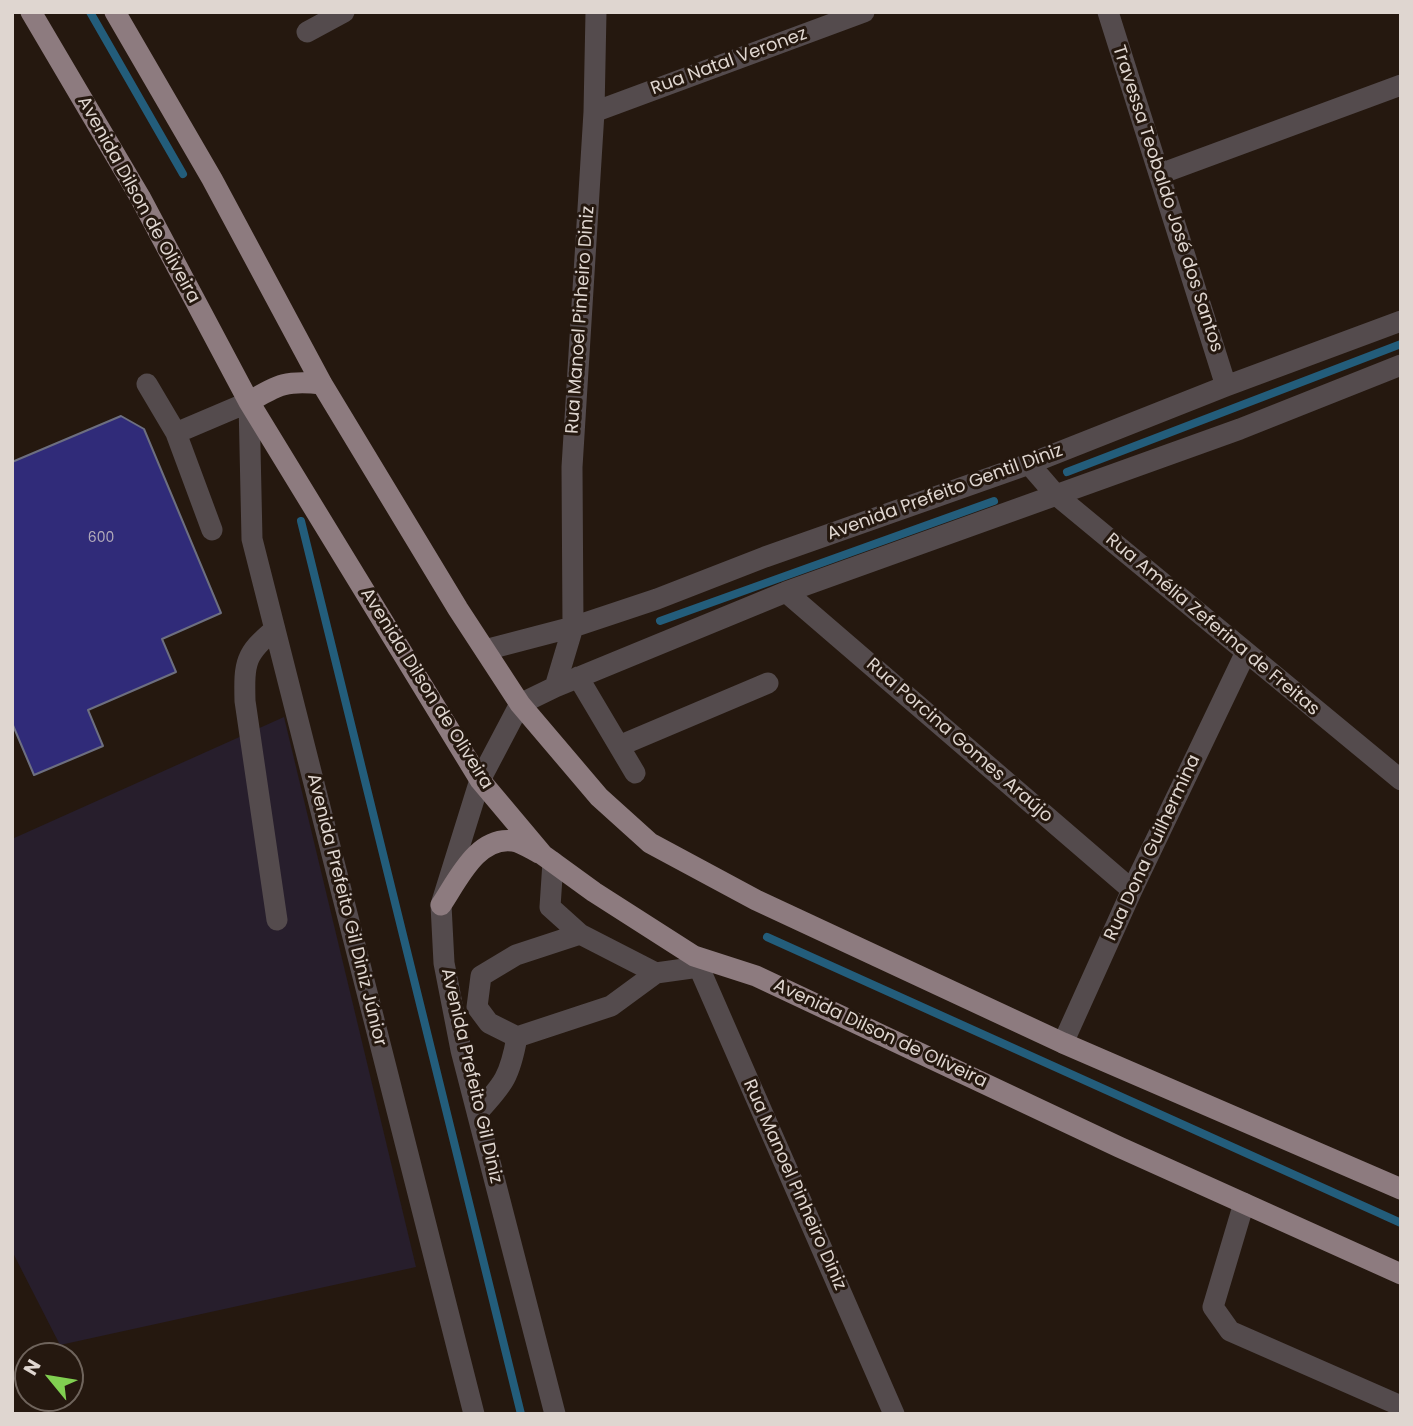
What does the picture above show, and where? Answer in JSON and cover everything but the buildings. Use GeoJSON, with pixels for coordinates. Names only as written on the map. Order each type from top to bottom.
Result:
{"type":"FeatureCollection","features":[{"type":"Feature","properties":{"kind":"main road","name":"Avenida Dilson de Oliveira"},"geometry":{"type":"LineString","coordinates":[[31,12],[140,197],[249,402],[480,780],[548,858],[696,961],[756,975],[1119,1147],[1401,1274]]}},
{"type":"Feature","properties":{"kind":"main road"},"geometry":{"type":"LineString","coordinates":[[115,12],[212,179],[322,384],[485,650],[520,704],[599,797],[650,842],[756,900],[1063,1043],[1401,1189]]}},
{"type":"Feature","properties":{"kind":"main road"},"geometry":{"type":"LineString","coordinates":[[249,402],[275,386],[299,381],[322,384]]}},
{"type":"Feature","properties":{"kind":"main road"},"geometry":{"type":"LineString","coordinates":[[441,905],[475,856],[493,842],[514,841],[548,858]]}},
{"type":"Feature","properties":{"kind":"street"},"geometry":{"type":"LineString","coordinates":[[307,32],[344,12]]}},
{"type":"Feature","properties":{"kind":"street","name":"Rua Manoel Pinheiro Diniz"},"geometry":{"type":"LineString","coordinates":[[573,627],[572,467],[594,112],[596,12]]}},
{"type":"Feature","properties":{"kind":"street","name":"Rua Natal Veronez"},"geometry":{"type":"LineString","coordinates":[[594,112],[864,12]]}},
{"type":"Feature","properties":{"kind":"street","name":"Travessa Teobaldo José dos Santos"},"geometry":{"type":"LineString","coordinates":[[1108,12],[1226,386]]}},
{"type":"Feature","properties":{"kind":"street"},"geometry":{"type":"LineString","coordinates":[[1160,174],[1401,85]]}},
{"type":"Feature","properties":{"kind":"street","name":"Avenida Prefeito Gentil Diniz"},"geometry":{"type":"LineString","coordinates":[[485,650],[573,627],[657,599],[765,557],[1029,464],[1226,386],[1401,321]]}},
{"type":"Feature","properties":{"kind":"street"},"geometry":{"type":"LineString","coordinates":[[520,704],[578,677],[786,592],[1240,429],[1401,365]]}},
{"type":"Feature","properties":{"kind":"street"},"geometry":{"type":"LineString","coordinates":[[147,384],[176,433],[212,530]]}},
{"type":"Feature","properties":{"kind":"street"},"geometry":{"type":"LineString","coordinates":[[176,433],[249,402]]}},
{"type":"Feature","properties":{"kind":"street","name":"Avenida Prefeito Gil Diniz Júnior"},"geometry":{"type":"LineString","coordinates":[[249,402],[252,539],[474,1414]]}},
{"type":"Feature","properties":{"kind":"street","name":"Rua Amélia Zeferina de Freitas"},"geometry":{"type":"LineString","coordinates":[[1029,464],[1055,494],[1245,654],[1401,780]]}},
{"type":"Feature","properties":{"kind":"street","name":"Rua Porcina Gomes Araújo"},"geometry":{"type":"LineString","coordinates":[[786,592],[1132,890]]}},
{"type":"Feature","properties":{"kind":"street"},"geometry":{"type":"LineString","coordinates":[[555,687],[573,627]]}},
{"type":"Feature","properties":{"kind":"street"},"geometry":{"type":"LineString","coordinates":[[275,629],[255,646],[244,668],[245,701],[277,920]]}},
{"type":"Feature","properties":{"kind":"street","name":"Rua Dona Guilhermina"},"geometry":{"type":"LineString","coordinates":[[1063,1043],[1132,890],[1245,654]]}},
{"type":"Feature","properties":{"kind":"street"},"geometry":{"type":"LineString","coordinates":[[578,677],[635,773]]}},
{"type":"Feature","properties":{"kind":"street"},"geometry":{"type":"LineString","coordinates":[[619,746],[768,683]]}},
{"type":"Feature","properties":{"kind":"street","name":"Avenida Prefeito Gil Diniz"},"geometry":{"type":"LineString","coordinates":[[520,704],[480,780],[441,905],[444,963],[461,1050],[555,1414]]}},
{"type":"Feature","properties":{"kind":"street"},"geometry":{"type":"LineString","coordinates":[[548,858],[550,907],[580,934],[656,972]]}},
{"type":"Feature","properties":{"kind":"street"},"geometry":{"type":"LineString","coordinates":[[580,934],[516,955],[481,976],[477,1007],[489,1023],[517,1037],[611,1006],[656,972],[696,961]]}},
{"type":"Feature","properties":{"kind":"street","name":"Rua Manoel Pinheiro Diniz"},"geometry":{"type":"LineString","coordinates":[[696,961],[894,1414]]}},
{"type":"Feature","properties":{"kind":"street"},"geometry":{"type":"LineString","coordinates":[[477,1113],[502,1086],[513,1060],[517,1037]]}},
{"type":"Feature","properties":{"kind":"street"},"geometry":{"type":"LineString","coordinates":[[1244,1203],[1213,1307],[1230,1331],[1401,1406]]}},
{"type":"Feature","properties":{"kind":"shaded area"},"geometry":{"type":"Polygon","coordinates":[[[284,717],[416,1267],[74,1342],[58,1342],[12,1251],[12,839],[284,717]]]}},
{"type":"Feature","properties":{"kind":"waterway"},"geometry":{"type":"LineString","coordinates":[[90,12],[183,174]]}},
{"type":"Feature","properties":{"kind":"waterway"},"geometry":{"type":"LineString","coordinates":[[1067,472],[1401,344]]}},
{"type":"Feature","properties":{"kind":"waterway"},"geometry":{"type":"LineString","coordinates":[[660,621],[994,501]]}},
{"type":"Feature","properties":{"kind":"waterway"},"geometry":{"type":"LineString","coordinates":[[301,521],[521,1414]]}},
{"type":"Feature","properties":{"kind":"waterway"},"geometry":{"type":"LineString","coordinates":[[767,937],[1401,1223]]}}]}
